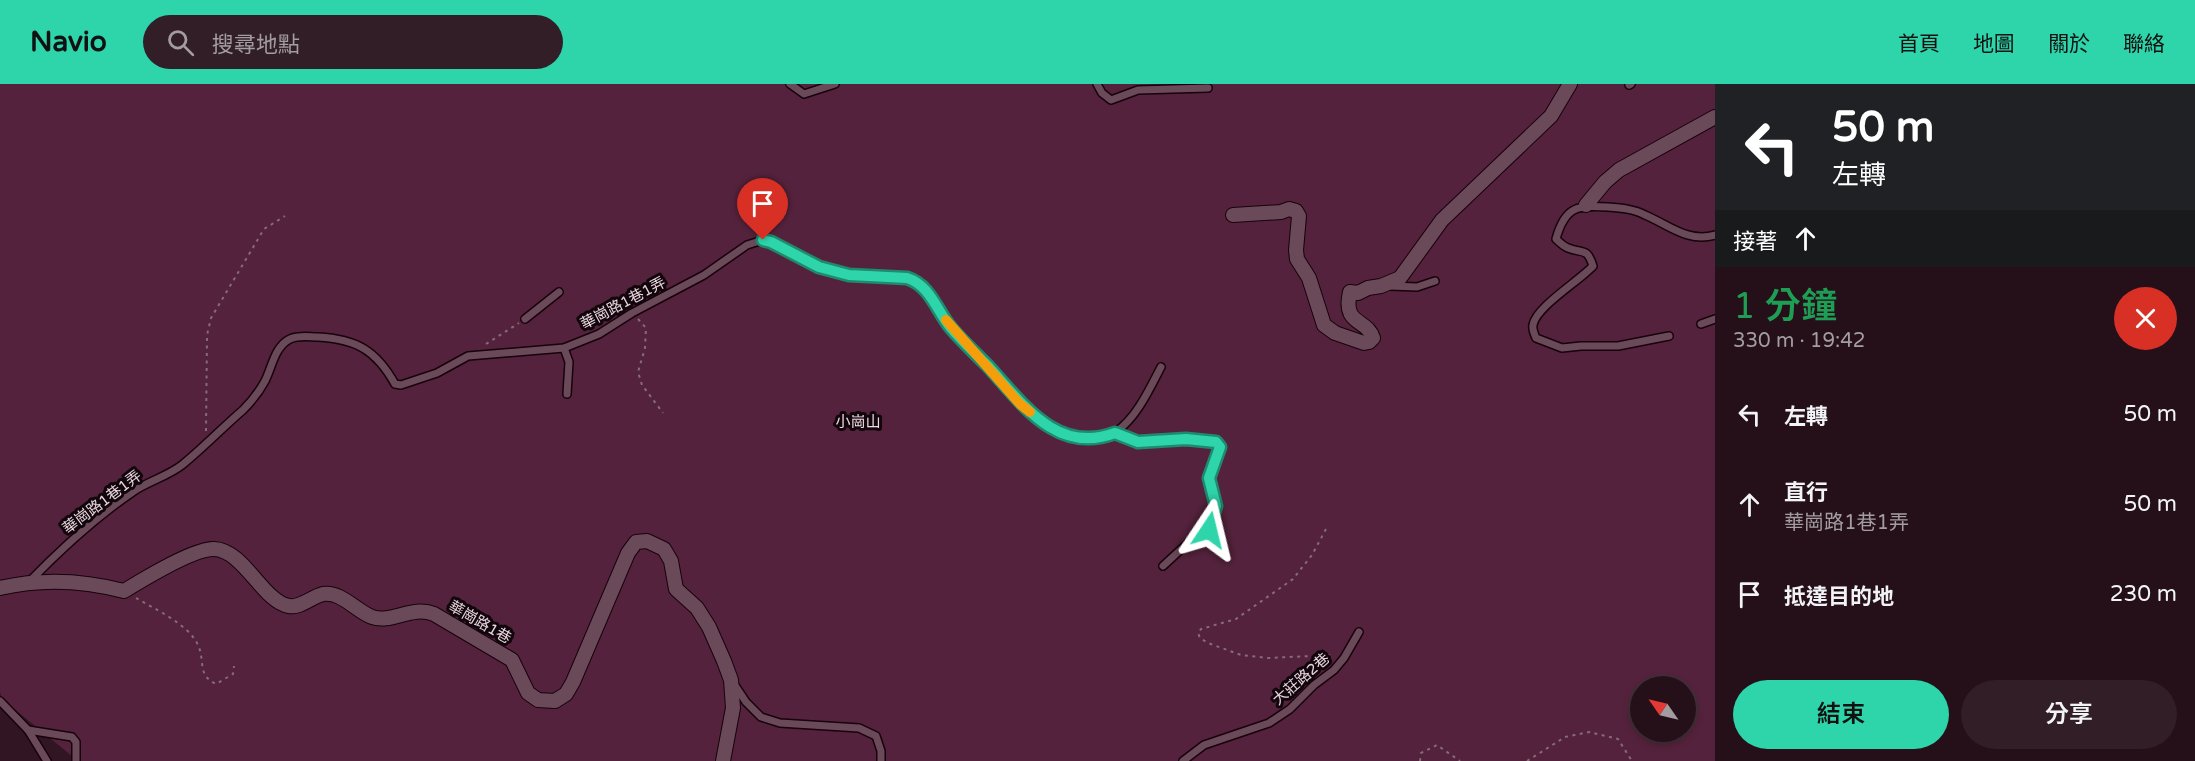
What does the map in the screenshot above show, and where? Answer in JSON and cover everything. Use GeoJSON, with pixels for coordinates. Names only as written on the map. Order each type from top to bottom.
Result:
{"type":"FeatureCollection","features":[{"type":"Feature","properties":{"kind":"street"},"geometry":{"type":"LineString","coordinates":[[1233,215],[1281,212],[1289,209],[1296,211],[1299,216],[1297,259],[1309,278],[1324,325],[1335,333],[1364,343],[1370,342],[1371,333],[1349,312],[1350,292],[1358,293],[1400,278],[1442,220],[1551,116],[1570,84]]}},
{"type":"Feature","properties":{"kind":"street"},"geometry":{"type":"LineString","coordinates":[[1586,205],[1605,182],[1619,170],[1715,117]]}},
{"type":"Feature","properties":{"kind":"street","name":"華崗路1巷"},"geometry":{"type":"LineString","coordinates":[[124,591],[150,575],[200,551],[213,548],[236,558],[278,601],[288,606],[297,605],[324,594],[336,596],[373,618],[425,610],[434,614],[512,660],[528,693],[538,700],[555,701],[566,694],[573,682],[628,553],[636,542],[647,541],[664,549],[671,561],[676,589],[698,608],[709,627],[731,680],[733,708],[723,761]]}},
{"type":"Feature","properties":{"kind":"street"},"geometry":{"type":"LineString","coordinates":[[0,588],[30,581],[93,583],[124,591]]}},
{"type":"Feature","properties":{"kind":"lane"},"geometry":{"type":"LineString","coordinates":[[790,84],[804,94],[835,84]]}},
{"type":"Feature","properties":{"kind":"lane"},"geometry":{"type":"LineString","coordinates":[[1097,84],[1102,93],[1112,100],[1138,90],[1208,88]]}},
{"type":"Feature","properties":{"kind":"lane"},"geometry":{"type":"LineString","coordinates":[[1669,336],[1618,346],[1562,348],[1536,338],[1532,327],[1535,318],[1556,297],[1582,279],[1593,266],[1590,257],[1584,251],[1566,248],[1556,239],[1560,225],[1571,211],[1586,205],[1626,209],[1644,214],[1682,235],[1707,237],[1715,235]]}},
{"type":"Feature","properties":{"kind":"lane","name":"華崗路1巷1弄"},"geometry":{"type":"LineString","coordinates":[[30,581],[56,554],[121,501],[135,490],[180,466],[252,402],[266,380],[279,350],[289,339],[298,336],[321,337],[355,343],[367,349],[385,366],[394,384],[401,385],[437,373],[468,356],[564,348],[599,334],[632,313],[704,275],[747,245],[763,240],[819,267],[849,275],[907,278],[915,281],[923,286],[951,328],[1020,404],[1042,423],[1066,435],[1085,440],[1102,438],[1115,433]]}},
{"type":"Feature","properties":{"kind":"lane"},"geometry":{"type":"LineString","coordinates":[[1381,286],[1417,287],[1434,281]]}},
{"type":"Feature","properties":{"kind":"lane"},"geometry":{"type":"LineString","coordinates":[[525,319],[559,292]]}},
{"type":"Feature","properties":{"kind":"lane"},"geometry":{"type":"LineString","coordinates":[[1701,324],[1715,319]]}},
{"type":"Feature","properties":{"kind":"lane"},"geometry":{"type":"LineString","coordinates":[[564,348],[569,362],[567,394]]}},
{"type":"Feature","properties":{"kind":"lane"},"geometry":{"type":"LineString","coordinates":[[1161,367],[1137,408],[1115,433],[1138,442],[1186,439],[1216,442],[1220,447],[1209,478],[1216,506],[1209,530],[1189,542],[1163,566]]}},
{"type":"Feature","properties":{"kind":"lane","name":"大莊路2巷"},"geometry":{"type":"LineString","coordinates":[[1183,761],[1204,746],[1269,723],[1290,709],[1334,670],[1359,632]]}},
{"type":"Feature","properties":{"kind":"lane"},"geometry":{"type":"LineString","coordinates":[[731,680],[746,702],[761,717],[780,723],[859,728],[876,736],[881,751],[881,761]]}},
{"type":"Feature","properties":{"kind":"lane"},"geometry":{"type":"LineString","coordinates":[[0,701],[28,730],[47,761]]}},
{"type":"Feature","properties":{"kind":"lane"},"geometry":{"type":"LineString","coordinates":[[28,730],[72,737],[76,742],[76,761]]}},
{"type":"Feature","properties":{"kind":"path"},"geometry":{"type":"LineString","coordinates":[[205,443],[207,335],[211,318],[264,229],[285,216]]}},
{"type":"Feature","properties":{"kind":"path"},"geometry":{"type":"LineString","coordinates":[[632,313],[646,328],[645,348],[638,372],[642,385],[663,413]]}},
{"type":"Feature","properties":{"kind":"path"},"geometry":{"type":"LineString","coordinates":[[468,356],[525,319]]}},
{"type":"Feature","properties":{"kind":"path"},"geometry":{"type":"LineString","coordinates":[[1326,529],[1312,555],[1293,579],[1236,618],[1201,629],[1198,633],[1200,638],[1208,643],[1241,655],[1268,658],[1334,655],[1344,658]]}},
{"type":"Feature","properties":{"kind":"path"},"geometry":{"type":"LineString","coordinates":[[124,591],[174,620],[197,642],[203,672],[209,680],[216,684],[233,675],[234,666]]}},
{"type":"Feature","properties":{"kind":"path"},"geometry":{"type":"LineString","coordinates":[[1527,761],[1565,737],[1589,732],[1618,739],[1632,761]]}},
{"type":"Feature","properties":{"kind":"path"},"geometry":{"type":"LineString","coordinates":[[1420,761],[1421,753],[1437,745],[1460,761]]}},
{"type":"Feature","properties":{"kind":"green space","name":"小崗山"},"geometry":{"type":"Polygon","coordinates":[[[0,84],[1715,84],[1715,761],[78,761],[2,699],[0,692],[0,84]]]}},
{"type":"Feature","properties":{"kind":"slow traffic"},"geometry":{"type":"LineString","coordinates":[[946,320],[1020,404],[1030,412]]}},
{"type":"Feature","properties":{"kind":"route"},"geometry":{"type":"LineString","coordinates":[[763,240],[819,267],[849,275],[907,278],[923,286],[951,328],[1020,404],[1042,423],[1066,435],[1085,440],[1102,438],[1115,433],[1138,442],[1186,439],[1216,442],[1220,447],[1209,478],[1216,506],[1209,530]]}}]}
